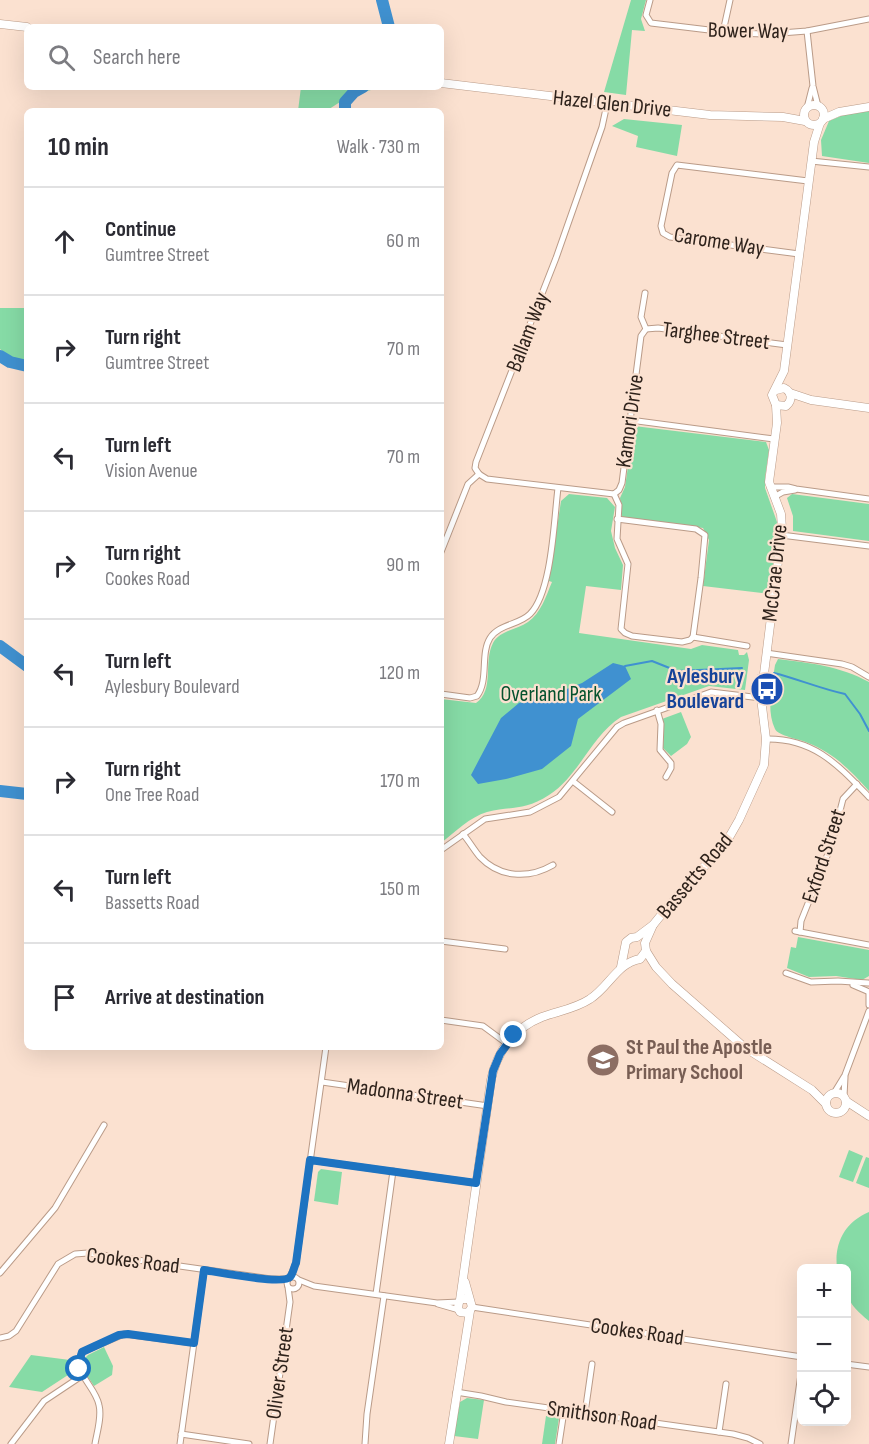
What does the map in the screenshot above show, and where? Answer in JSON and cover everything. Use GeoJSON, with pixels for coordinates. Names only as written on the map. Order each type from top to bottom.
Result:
{"type":"FeatureCollection","features":[{"type":"Feature","properties":{"kind":"street","name":"Bower Way"},"geometry":{"type":"LineString","coordinates":[[650,0],[646,15],[651,23],[723,32],[758,34],[807,31],[869,19]]}},
{"type":"Feature","properties":{"kind":"street"},"geometry":{"type":"LineString","coordinates":[[723,32],[730,0]]}},
{"type":"Feature","properties":{"kind":"street"},"geometry":{"type":"LineString","coordinates":[[0,24],[24,27]]}},
{"type":"Feature","properties":{"kind":"street"},"geometry":{"type":"LineString","coordinates":[[807,31],[813,86],[822,121],[814,142],[811,161],[784,371],[772,395],[776,405],[811,400]]}},
{"type":"Feature","properties":{"kind":"street","name":"Hazel Glen Drive"},"geometry":{"type":"LineString","coordinates":[[444,83],[735,117],[806,116]]}},
{"type":"Feature","properties":{"kind":"street"},"geometry":{"type":"LineString","coordinates":[[813,86],[806,116],[814,142]]}},
{"type":"Feature","properties":{"kind":"street","name":"Ballam Way"},"geometry":{"type":"LineString","coordinates":[[444,544],[468,484],[478,474],[475,468],[476,462],[556,258],[602,127],[607,104]]}},
{"type":"Feature","properties":{"kind":"street"},"geometry":{"type":"LineString","coordinates":[[806,116],[812,105],[838,112]]}},
{"type":"Feature","properties":{"kind":"street"},"geometry":{"type":"LineString","coordinates":[[806,116],[814,126],[838,112],[869,106]]}},
{"type":"Feature","properties":{"kind":"street"},"geometry":{"type":"LineString","coordinates":[[811,161],[869,167]]}},
{"type":"Feature","properties":{"kind":"street","name":"Carome Way"},"geometry":{"type":"LineString","coordinates":[[799,254],[670,237],[663,233],[661,226],[672,173],[677,165],[808,181]]}},
{"type":"Feature","properties":{"kind":"street","name":"Kamori Drive"},"geometry":{"type":"LineString","coordinates":[[645,293],[641,316],[646,329],[641,336],[622,483],[614,494],[619,505],[617,539],[628,564],[621,623],[623,632],[632,636],[682,642],[693,637],[747,646]]}},
{"type":"Feature","properties":{"kind":"street","name":"Targhee Street"},"geometry":{"type":"LineString","coordinates":[[646,329],[658,328],[787,345]]}},
{"type":"Feature","properties":{"kind":"street"},"geometry":{"type":"LineString","coordinates":[[784,371],[791,399],[787,405]]}},
{"type":"Feature","properties":{"kind":"street"},"geometry":{"type":"LineString","coordinates":[[776,390],[784,388],[811,400],[869,408]]}},
{"type":"Feature","properties":{"kind":"street","name":"McCrae Drive"},"geometry":{"type":"LineString","coordinates":[[766,653],[781,535],[781,514],[770,487],[777,423],[776,405]]}},
{"type":"Feature","properties":{"kind":"street","name":"McCrae Drive"},"geometry":{"type":"LineString","coordinates":[[777,423],[787,405]]}},
{"type":"Feature","properties":{"kind":"street"},"geometry":{"type":"LineString","coordinates":[[630,420],[774,439]]}},
{"type":"Feature","properties":{"kind":"street"},"geometry":{"type":"LineString","coordinates":[[478,474],[487,478],[614,494]]}},
{"type":"Feature","properties":{"kind":"street"},"geometry":{"type":"LineString","coordinates":[[770,487],[788,487],[869,499]]}},
{"type":"Feature","properties":{"kind":"street"},"geometry":{"type":"LineString","coordinates":[[444,694],[470,698],[477,696],[481,688],[490,638],[502,628],[526,617],[534,609],[547,577],[558,488]]}},
{"type":"Feature","properties":{"kind":"street"},"geometry":{"type":"LineString","coordinates":[[774,497],[796,489]]}},
{"type":"Feature","properties":{"kind":"street"},"geometry":{"type":"LineString","coordinates":[[617,519],[696,529],[705,535],[693,637]]}},
{"type":"Feature","properties":{"kind":"street"},"geometry":{"type":"LineString","coordinates":[[781,535],[869,546]]}},
{"type":"Feature","properties":{"kind":"street"},"geometry":{"type":"LineString","coordinates":[[766,653],[842,664],[869,677]]}},
{"type":"Feature","properties":{"kind":"street","name":"Bassetts Road"},"geometry":{"type":"LineString","coordinates":[[624,951],[624,945],[628,939],[637,937],[653,925],[727,841],[760,775],[764,765],[766,739],[760,698],[766,653]]}},
{"type":"Feature","properties":{"kind":"street"},"geometry":{"type":"LineString","coordinates":[[444,848],[485,819],[540,808],[559,797],[617,727],[657,710],[711,692],[760,698]]}},
{"type":"Feature","properties":{"kind":"street"},"geometry":{"type":"LineString","coordinates":[[657,710],[661,724],[660,750],[671,763],[666,777]]}},
{"type":"Feature","properties":{"kind":"street"},"geometry":{"type":"LineString","coordinates":[[766,739],[791,740],[825,755],[869,797]]}},
{"type":"Feature","properties":{"kind":"street"},"geometry":{"type":"LineString","coordinates":[[573,782],[612,812]]}},
{"type":"Feature","properties":{"kind":"street","name":"Exford Street"},"geometry":{"type":"LineString","coordinates":[[856,784],[841,804],[831,846],[797,932],[869,945]]}},
{"type":"Feature","properties":{"kind":"street"},"geometry":{"type":"LineString","coordinates":[[463,834],[484,860],[503,872],[532,874],[553,865]]}},
{"type":"Feature","properties":{"kind":"street","name":"Bassetts Road"},"geometry":{"type":"LineString","coordinates":[[449,1444],[466,1330],[464,1278],[493,1071],[506,1043],[519,1030],[534,1021],[592,998],[621,967],[636,959],[646,947],[653,925]]}},
{"type":"Feature","properties":{"kind":"street","name":"Bassetts Road"},"geometry":{"type":"LineString","coordinates":[[637,937],[646,947]]}},
{"type":"Feature","properties":{"kind":"street"},"geometry":{"type":"LineString","coordinates":[[444,940],[505,950]]}},
{"type":"Feature","properties":{"kind":"street"},"geometry":{"type":"LineString","coordinates":[[646,947],[656,968],[744,1047],[812,1090],[832,1112],[866,1115]]}},
{"type":"Feature","properties":{"kind":"street"},"geometry":{"type":"LineString","coordinates":[[624,951],[627,957],[656,968]]}},
{"type":"Feature","properties":{"kind":"street"},"geometry":{"type":"LineString","coordinates":[[621,967],[624,951]]}},
{"type":"Feature","properties":{"kind":"street"},"geometry":{"type":"LineString","coordinates":[[786,973],[811,982],[868,983],[869,1005]]}},
{"type":"Feature","properties":{"kind":"street"},"geometry":{"type":"LineString","coordinates":[[849,983],[868,993]]}},
{"type":"Feature","properties":{"kind":"street"},"geometry":{"type":"LineString","coordinates":[[826,1104],[826,1099],[845,1076],[869,1011]]}},
{"type":"Feature","properties":{"kind":"street"},"geometry":{"type":"LineString","coordinates":[[444,1020],[483,1026],[506,1043]]}},
{"type":"Feature","properties":{"kind":"street"},"geometry":{"type":"LineString","coordinates":[[292,1281],[326,1050]]}},
{"type":"Feature","properties":{"kind":"street"},"geometry":{"type":"LineString","coordinates":[[841,1111],[845,1107],[845,1076]]}},
{"type":"Feature","properties":{"kind":"street","name":"Madonna Street"},"geometry":{"type":"LineString","coordinates":[[322,1082],[488,1106]]}},
{"type":"Feature","properties":{"kind":"street"},"geometry":{"type":"LineString","coordinates":[[812,1090],[845,1099],[866,1115]]}},
{"type":"Feature","properties":{"kind":"street"},"geometry":{"type":"LineString","coordinates":[[0,1273],[55,1208],[104,1125]]}},
{"type":"Feature","properties":{"kind":"street"},"geometry":{"type":"LineString","coordinates":[[310,1160],[476,1183]]}},
{"type":"Feature","properties":{"kind":"street"},"geometry":{"type":"LineString","coordinates":[[376,1294],[393,1172]]}},
{"type":"Feature","properties":{"kind":"street","name":"Cookes Road"},"geometry":{"type":"LineString","coordinates":[[0,1338],[16,1331],[58,1264],[75,1254],[88,1253],[464,1306],[797,1356]]}},
{"type":"Feature","properties":{"kind":"street"},"geometry":{"type":"LineString","coordinates":[[180,1444],[204,1270]]}},
{"type":"Feature","properties":{"kind":"street","name":"Oliver Street"},"geometry":{"type":"LineString","coordinates":[[290,1302],[296,1288],[292,1281]]}},
{"type":"Feature","properties":{"kind":"street","name":"Oliver Street"},"geometry":{"type":"LineString","coordinates":[[270,1444],[292,1281]]}},
{"type":"Feature","properties":{"kind":"street","name":"Cookes Road"},"geometry":{"type":"LineString","coordinates":[[296,1288],[314,1286]]}},
{"type":"Feature","properties":{"kind":"street"},"geometry":{"type":"LineString","coordinates":[[365,1444],[384,1296]]}},
{"type":"Feature","properties":{"kind":"street"},"geometry":{"type":"LineString","coordinates":[[95,1444],[100,1407],[96,1396],[79,1369],[80,1355],[85,1349],[119,1335],[128,1334],[194,1343]]}},
{"type":"Feature","properties":{"kind":"street"},"geometry":{"type":"LineString","coordinates":[[585,1413],[592,1364]]}},
{"type":"Feature","properties":{"kind":"street"},"geometry":{"type":"LineString","coordinates":[[851,1365],[869,1367]]}},
{"type":"Feature","properties":{"kind":"street"},"geometry":{"type":"LineString","coordinates":[[791,1444],[800,1372]]}},
{"type":"Feature","properties":{"kind":"street"},"geometry":{"type":"LineString","coordinates":[[11,1444],[44,1401],[83,1375]]}},
{"type":"Feature","properties":{"kind":"street"},"geometry":{"type":"LineString","coordinates":[[719,1432],[726,1384]]}},
{"type":"Feature","properties":{"kind":"street","name":"Smithson Road"},"geometry":{"type":"LineString","coordinates":[[456,1392],[564,1411],[719,1432],[760,1444]]}},
{"type":"Feature","properties":{"kind":"street"},"geometry":{"type":"LineString","coordinates":[[559,1444],[564,1411]]}},
{"type":"Feature","properties":{"kind":"street"},"geometry":{"type":"LineString","coordinates":[[181,1434],[249,1444]]}},
{"type":"Feature","properties":{"kind":"green space"},"geometry":{"type":"Polygon","coordinates":[[[631,0],[646,0],[641,19],[645,31],[632,30],[626,95],[604,92],[631,0]]]}},
{"type":"Feature","properties":{"kind":"green space"},"geometry":{"type":"Polygon","coordinates":[[[301,90],[371,90],[351,95],[331,108],[298,108],[301,90]]]}},
{"type":"Feature","properties":{"kind":"green space"},"geometry":{"type":"Polygon","coordinates":[[[869,107],[869,163],[822,156],[821,140],[829,121],[869,107]]]}},
{"type":"Feature","properties":{"kind":"green space"},"geometry":{"type":"Polygon","coordinates":[[[624,119],[682,125],[677,156],[636,147],[638,136],[612,126],[624,119]]]}},
{"type":"Feature","properties":{"kind":"green space"},"geometry":{"type":"Polygon","coordinates":[[[0,308],[24,308],[24,361],[10,359],[0,349],[0,308]]]}},
{"type":"Feature","properties":{"kind":"green space"},"geometry":{"type":"Polygon","coordinates":[[[634,426],[766,442],[769,450],[765,488],[777,522],[770,594],[703,586],[709,540],[703,528],[622,517],[620,498],[625,487],[634,426]]]}},
{"type":"Feature","properties":{"kind":"green space","name":"Overland Park"},"geometry":{"type":"Polygon","coordinates":[[[569,494],[607,498],[615,507],[611,531],[615,548],[623,565],[621,590],[586,586],[579,633],[691,649],[702,645],[738,650],[739,655],[747,652],[749,660],[745,690],[709,686],[621,717],[601,735],[569,777],[549,795],[525,806],[481,814],[444,841],[444,699],[476,703],[485,691],[493,643],[500,635],[524,625],[540,609],[552,582],[549,581],[561,501],[569,494]]]}},
{"type":"Feature","properties":{"kind":"green space"},"geometry":{"type":"Polygon","coordinates":[[[792,494],[869,504],[869,541],[793,531],[793,516],[787,498],[792,494]]]}},
{"type":"Feature","properties":{"kind":"green space"},"geometry":{"type":"Polygon","coordinates":[[[778,659],[836,669],[869,682],[869,791],[834,757],[817,747],[780,734],[775,729],[772,722],[770,697],[778,659]]]}},
{"type":"Feature","properties":{"kind":"green space"},"geometry":{"type":"Polygon","coordinates":[[[681,712],[691,737],[687,744],[671,756],[663,748],[662,719],[681,712]]]}},
{"type":"Feature","properties":{"kind":"green space"},"geometry":{"type":"Polygon","coordinates":[[[798,937],[869,950],[869,976],[862,980],[836,976],[809,977],[787,968],[791,947],[796,948],[798,937]]]}},
{"type":"Feature","properties":{"kind":"green space"},"geometry":{"type":"Polygon","coordinates":[[[849,1150],[863,1156],[853,1182],[839,1177],[849,1150]]]}},
{"type":"Feature","properties":{"kind":"green space"},"geometry":{"type":"Polygon","coordinates":[[[866,1157],[869,1158],[869,1188],[856,1183],[866,1157]]]}},
{"type":"Feature","properties":{"kind":"green space"},"geometry":{"type":"Polygon","coordinates":[[[321,1169],[342,1172],[338,1205],[314,1201],[318,1172],[321,1169]]]}},
{"type":"Feature","properties":{"kind":"green space"},"geometry":{"type":"Polygon","coordinates":[[[869,1212],[869,1321],[851,1302],[851,1264],[837,1264],[837,1250],[843,1234],[853,1221],[869,1212]]]}},
{"type":"Feature","properties":{"kind":"green space"},"geometry":{"type":"Polygon","coordinates":[[[104,1347],[113,1366],[112,1375],[94,1386],[82,1368],[82,1361],[88,1355],[104,1347]]]}},
{"type":"Feature","properties":{"kind":"green space"},"geometry":{"type":"Polygon","coordinates":[[[31,1355],[70,1360],[68,1375],[42,1392],[9,1387],[31,1355]]]}},
{"type":"Feature","properties":{"kind":"green space"},"geometry":{"type":"Polygon","coordinates":[[[467,1398],[484,1400],[478,1439],[454,1436],[460,1402],[467,1398]]]}},
{"type":"Feature","properties":{"kind":"green space"},"geometry":{"type":"Polygon","coordinates":[[[546,1416],[559,1418],[555,1444],[542,1444],[546,1416]]]}},
{"type":"Feature","properties":{"kind":"water"},"geometry":{"type":"Polygon","coordinates":[[[613,663],[625,666],[631,679],[578,719],[571,746],[542,769],[478,784],[471,775],[501,718],[519,703],[554,694],[582,683],[613,663]]]}},
{"type":"Feature","properties":{"kind":"waterway"},"geometry":{"type":"LineString","coordinates":[[382,0],[388,24]]}},
{"type":"Feature","properties":{"kind":"waterway"},"geometry":{"type":"LineString","coordinates":[[345,108],[345,102],[358,90]]}},
{"type":"Feature","properties":{"kind":"waterway"},"geometry":{"type":"LineString","coordinates":[[0,356],[10,362],[24,365]]}},
{"type":"Feature","properties":{"kind":"waterway"},"geometry":{"type":"LineString","coordinates":[[0,646],[24,664]]}},
{"type":"Feature","properties":{"kind":"waterway"},"geometry":{"type":"LineString","coordinates":[[625,666],[652,661],[677,671],[742,668]]}},
{"type":"Feature","properties":{"kind":"waterway"},"geometry":{"type":"LineString","coordinates":[[774,673],[845,694],[869,731]]}},
{"type":"Feature","properties":{"kind":"waterway"},"geometry":{"type":"LineString","coordinates":[[0,791],[24,794]]}},
{"type":"Feature","properties":{"kind":"place","name":"Aylesbury Boulevard"},"geometry":{"type":"Point","coordinates":[767,689]}},
{"type":"Feature","properties":{"kind":"place","name":"St Paul the Apostle Primary School"},"geometry":{"type":"Point","coordinates":[603,1060]}},
{"type":"Feature","properties":{"kind":"route"},"geometry":{"type":"LineString","coordinates":[[79,1369],[80,1355],[85,1349],[119,1335],[128,1334],[194,1343],[204,1270],[271,1279],[288,1279],[296,1263],[310,1160],[476,1183],[493,1071],[506,1043],[514,1035]]}}]}
